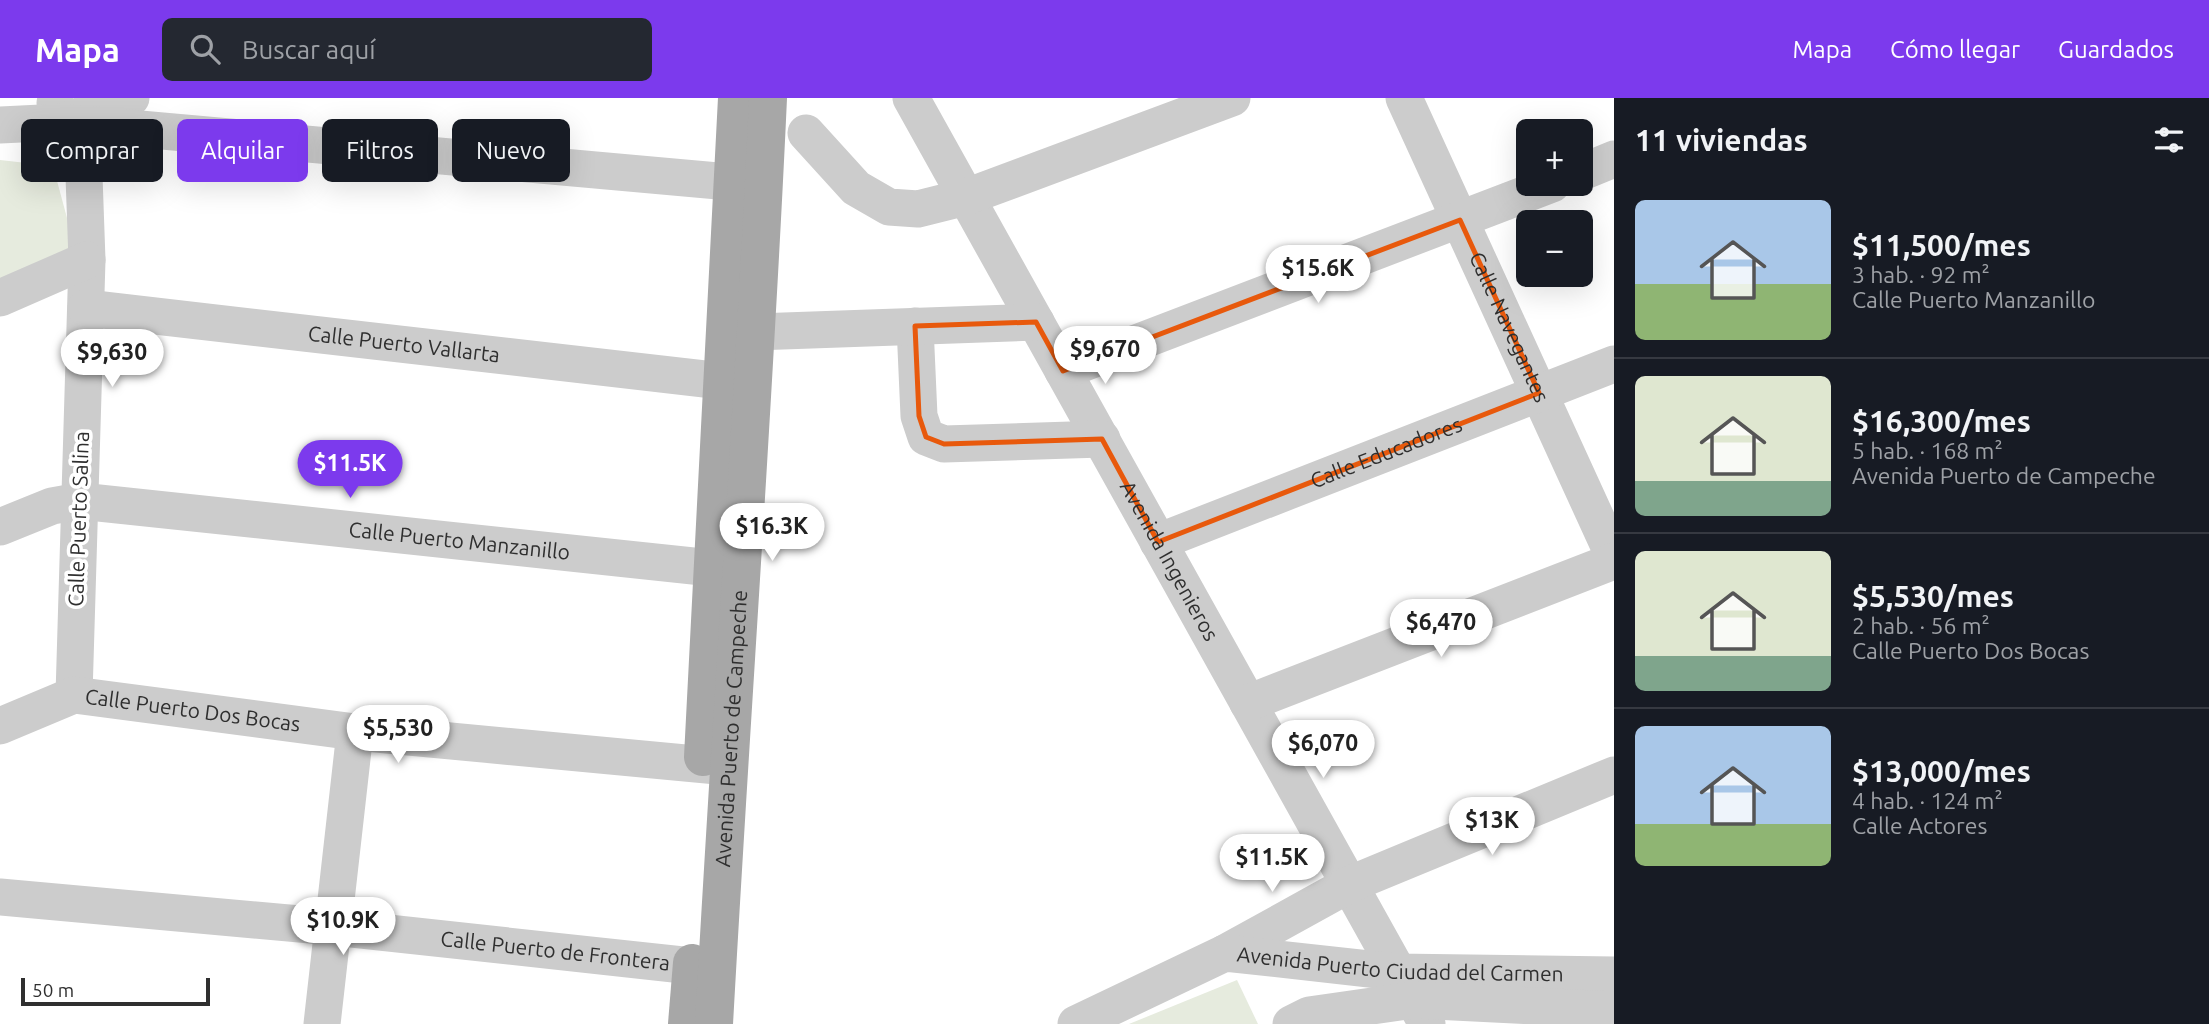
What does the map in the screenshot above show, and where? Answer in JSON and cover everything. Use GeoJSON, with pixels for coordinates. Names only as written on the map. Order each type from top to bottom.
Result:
{"type":"FeatureCollection","features":[{"type":"Feature","properties":{"kind":"main road","name":"Avenida Puerto de Campeche"},"geometry":{"type":"LineString","coordinates":[[687,1024],[757,332],[748,183],[737,98]]}},
{"type":"Feature","properties":{"kind":"main road","name":"Avenida Puerto de Campeche"},"geometry":{"type":"LineString","coordinates":[[714,1024],[715,767],[712,568],[722,381],[748,183],[768,98]]}},
{"type":"Feature","properties":{"kind":"street"},"geometry":{"type":"LineString","coordinates":[[0,125],[57,110],[131,98]]}},
{"type":"Feature","properties":{"kind":"street","name":"Avenida Ingenieros"},"geometry":{"type":"LineString","coordinates":[[911,98],[1412,999]]}},
{"type":"Feature","properties":{"kind":"street"},"geometry":{"type":"LineString","coordinates":[[806,133],[856,188],[889,206],[918,209],[966,197],[1233,98]]}},
{"type":"Feature","properties":{"kind":"street","name":"Calle Navegantes"},"geometry":{"type":"LineString","coordinates":[[1404,98],[1614,559]]}},
{"type":"Feature","properties":{"kind":"street"},"geometry":{"type":"LineString","coordinates":[[57,110],[748,183]]}},
{"type":"Feature","properties":{"kind":"street","name":"Calle Puerto Salina"},"geometry":{"type":"LineString","coordinates":[[57,110],[84,176],[87,260],[74,695]]}},
{"type":"Feature","properties":{"kind":"street"},"geometry":{"type":"LineString","coordinates":[[1593,168],[1614,159]]}},
{"type":"Feature","properties":{"kind":"street"},"geometry":{"type":"LineString","coordinates":[[1063,371],[1521,196]]}},
{"type":"Feature","properties":{"kind":"street"},"geometry":{"type":"LineString","coordinates":[[0,298],[87,260]]}},
{"type":"Feature","properties":{"kind":"street","name":"Calle Puerto Vallarta"},"geometry":{"type":"LineString","coordinates":[[86,308],[722,381]]}},
{"type":"Feature","properties":{"kind":"street"},"geometry":{"type":"LineString","coordinates":[[757,332],[1036,322]]}},
{"type":"Feature","properties":{"kind":"street"},"geometry":{"type":"LineString","coordinates":[[915,326],[919,416],[926,437],[944,444],[1101,439]]}},
{"type":"Feature","properties":{"kind":"street","name":"Calle Educadores"},"geometry":{"type":"LineString","coordinates":[[1158,542],[1614,363]]}},
{"type":"Feature","properties":{"kind":"street","name":"Calle Puerto Manzanillo"},"geometry":{"type":"LineString","coordinates":[[0,527],[52,506],[80,501],[712,568]]}},
{"type":"Feature","properties":{"kind":"street"},"geometry":{"type":"LineString","coordinates":[[1248,702],[1614,559]]}},
{"type":"Feature","properties":{"kind":"street"},"geometry":{"type":"LineString","coordinates":[[0,726],[74,695]]}},
{"type":"Feature","properties":{"kind":"street","name":"Calle Puerto Dos Bocas"},"geometry":{"type":"LineString","coordinates":[[74,695],[355,732],[715,767]]}},
{"type":"Feature","properties":{"kind":"street"},"geometry":{"type":"LineString","coordinates":[[322,1024],[355,732]]}},
{"type":"Feature","properties":{"kind":"street"},"geometry":{"type":"LineString","coordinates":[[1224,953],[1348,884],[1614,775]]}},
{"type":"Feature","properties":{"kind":"street","name":"Calle Puerto de Frontera"},"geometry":{"type":"LineString","coordinates":[[0,897],[333,927],[692,966]]}},
{"type":"Feature","properties":{"kind":"street","name":"Avenida Puerto Ciudad del Carmen"},"geometry":{"type":"LineString","coordinates":[[1076,1024],[1224,953],[1412,999],[1614,1010]]}},
{"type":"Feature","properties":{"kind":"street","name":"Avenida Puerto Ciudad del Carmen"},"geometry":{"type":"LineString","coordinates":[[1291,1024],[1309,1015],[1412,999],[1614,975]]}},
{"type":"Feature","properties":{"kind":"highlighted area"},"geometry":{"type":"Polygon","coordinates":[[[1460,220],[1539,393],[1158,542],[1102,439],[944,444],[926,437],[919,416],[915,326],[1036,322],[1063,371],[1460,220]]]}},
{"type":"Feature","properties":{"kind":"shaded area"},"geometry":{"type":"Polygon","coordinates":[[[0,160],[21,162],[21,182],[57,182],[77,255],[0,287],[0,160]]]}},
{"type":"Feature","properties":{"kind":"shaded area"},"geometry":{"type":"Polygon","coordinates":[[[1237,980],[1258,1024],[1129,1024],[1237,980]]]}}]}
